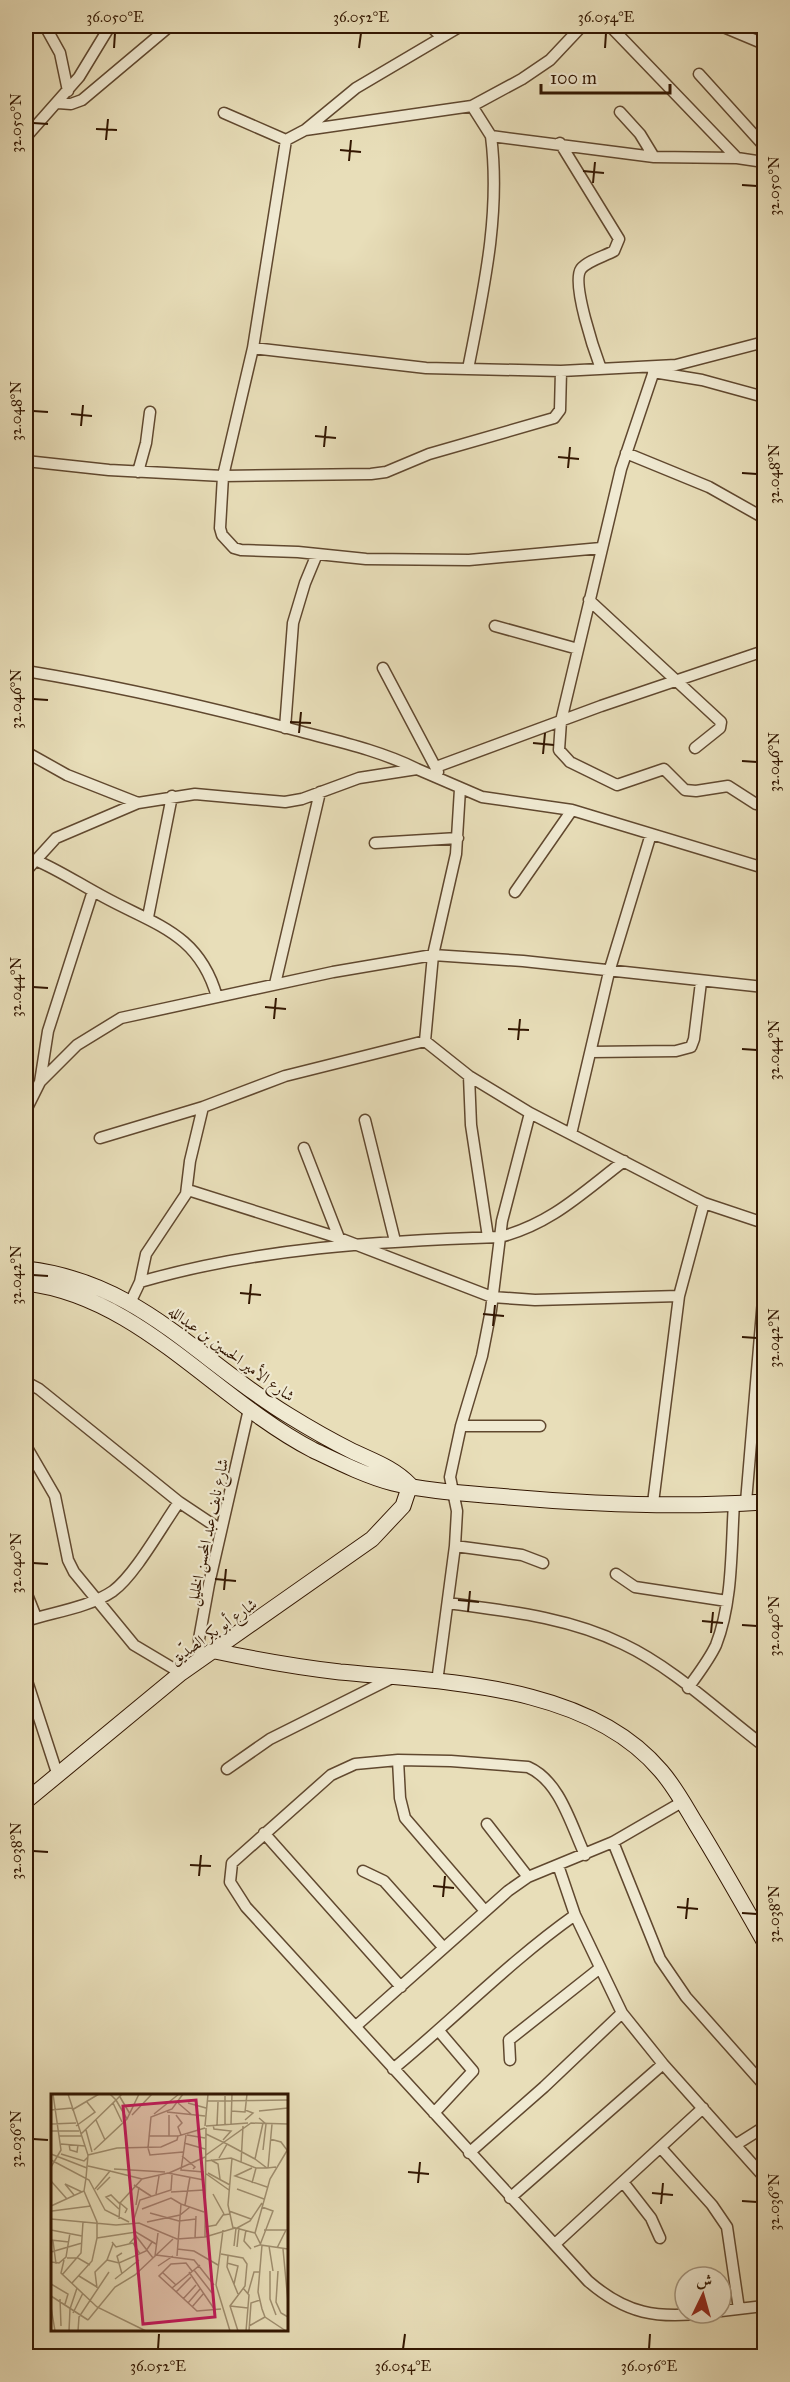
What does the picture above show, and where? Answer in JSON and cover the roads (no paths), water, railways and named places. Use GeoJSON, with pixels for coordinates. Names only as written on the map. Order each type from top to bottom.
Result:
{"type":"FeatureCollection","features":[{"type":"Feature","properties":{"kind":"street"},"geometry":{"type":"LineString","coordinates":[[45,26],[60,53],[68,91]]}},
{"type":"Feature","properties":{"kind":"street"},"geometry":{"type":"LineString","coordinates":[[26,135],[68,91],[91,60],[110,26]]}},
{"type":"Feature","properties":{"kind":"street"},"geometry":{"type":"LineString","coordinates":[[58,103],[71,104],[82,100],[170,26]]}},
{"type":"Feature","properties":{"kind":"street"},"geometry":{"type":"LineString","coordinates":[[430,26],[442,37]]}},
{"type":"Feature","properties":{"kind":"street"},"geometry":{"type":"LineString","coordinates":[[286,140],[305,130],[356,88],[461,26]]}},
{"type":"Feature","properties":{"kind":"street"},"geometry":{"type":"LineString","coordinates":[[305,130],[472,106],[522,79],[550,60],[582,26]]}},
{"type":"Feature","properties":{"kind":"street"},"geometry":{"type":"LineString","coordinates":[[610,26],[737,158]]}},
{"type":"Feature","properties":{"kind":"street"},"geometry":{"type":"LineString","coordinates":[[721,26],[765,44]]}},
{"type":"Feature","properties":{"kind":"street"},"geometry":{"type":"LineString","coordinates":[[699,74],[765,146]]}},
{"type":"Feature","properties":{"kind":"street"},"geometry":{"type":"LineString","coordinates":[[468,369],[492,237],[495,164],[491,136],[472,106]]}},
{"type":"Feature","properties":{"kind":"street"},"geometry":{"type":"LineString","coordinates":[[620,112],[640,134],[654,157]]}},
{"type":"Feature","properties":{"kind":"street"},"geometry":{"type":"LineString","coordinates":[[224,113],[286,140]]}},
{"type":"Feature","properties":{"kind":"street"},"geometry":{"type":"LineString","coordinates":[[491,136],[560,143],[654,157],[737,158],[765,162]]}},
{"type":"Feature","properties":{"kind":"street"},"geometry":{"type":"LineString","coordinates":[[286,140],[253,348],[223,476],[220,528],[222,535],[234,548],[366,559],[469,560],[602,548]]}},
{"type":"Feature","properties":{"kind":"street"},"geometry":{"type":"LineString","coordinates":[[560,143],[619,239],[614,251],[583,266],[578,276],[586,325],[601,369]]}},
{"type":"Feature","properties":{"kind":"street"},"geometry":{"type":"LineString","coordinates":[[654,370],[765,342]]}},
{"type":"Feature","properties":{"kind":"street"},"geometry":{"type":"LineString","coordinates":[[253,348],[426,368],[561,371],[654,370],[765,397]]}},
{"type":"Feature","properties":{"kind":"street"},"geometry":{"type":"LineString","coordinates":[[654,370],[626,453],[561,721],[559,745],[563,757],[610,783],[617,785],[628,783],[664,769],[685,790],[696,791],[728,786],[756,804],[765,806]]}},
{"type":"Feature","properties":{"kind":"street"},"geometry":{"type":"LineString","coordinates":[[26,461],[138,472],[223,476],[386,472],[429,454],[554,418],[560,410],[561,371]]}},
{"type":"Feature","properties":{"kind":"street"},"geometry":{"type":"LineString","coordinates":[[138,472],[146,443],[150,412]]}},
{"type":"Feature","properties":{"kind":"street"},"geometry":{"type":"LineString","coordinates":[[626,453],[709,487],[765,518]]}},
{"type":"Feature","properties":{"kind":"street"},"geometry":{"type":"LineString","coordinates":[[285,728],[293,623],[304,583],[317,554]]}},
{"type":"Feature","properties":{"kind":"street"},"geometry":{"type":"LineString","coordinates":[[589,600],[680,681],[721,722],[720,728],[695,748]]}},
{"type":"Feature","properties":{"kind":"street"},"geometry":{"type":"LineString","coordinates":[[495,626],[578,649]]}},
{"type":"Feature","properties":{"kind":"street"},"geometry":{"type":"LineString","coordinates":[[436,767],[561,721],[765,651]]}},
{"type":"Feature","properties":{"kind":"street"},"geometry":{"type":"LineString","coordinates":[[383,668],[442,780]]}},
{"type":"Feature","properties":{"kind":"street"},"geometry":{"type":"LineString","coordinates":[[26,671],[131,689],[285,728],[400,760],[460,789],[496,801],[572,810],[765,868]]}},
{"type":"Feature","properties":{"kind":"street"},"geometry":{"type":"LineString","coordinates":[[26,752],[68,775],[138,802]]}},
{"type":"Feature","properties":{"kind":"street"},"geometry":{"type":"LineString","coordinates":[[26,871],[56,838],[138,802],[172,796],[212,795],[285,802],[302,799],[359,778],[417,769]]}},
{"type":"Feature","properties":{"kind":"street"},"geometry":{"type":"LineString","coordinates":[[425,1041],[433,956],[458,838],[460,789]]}},
{"type":"Feature","properties":{"kind":"street"},"geometry":{"type":"LineString","coordinates":[[275,984],[320,792]]}},
{"type":"Feature","properties":{"kind":"street"},"geometry":{"type":"LineString","coordinates":[[148,917],[172,796]]}},
{"type":"Feature","properties":{"kind":"street"},"geometry":{"type":"LineString","coordinates":[[515,892],[572,810]]}},
{"type":"Feature","properties":{"kind":"street"},"geometry":{"type":"LineString","coordinates":[[572,1134],[609,972],[651,834]]}},
{"type":"Feature","properties":{"kind":"street"},"geometry":{"type":"LineString","coordinates":[[375,843],[458,838]]}},
{"type":"Feature","properties":{"kind":"street"},"geometry":{"type":"LineString","coordinates":[[35,860],[148,917],[185,943],[200,958],[213,983],[217,997]]}},
{"type":"Feature","properties":{"kind":"street"},"geometry":{"type":"LineString","coordinates":[[26,1110],[40,1082],[48,1031],[93,891]]}},
{"type":"Feature","properties":{"kind":"street"},"geometry":{"type":"LineString","coordinates":[[40,1082],[77,1045],[121,1018],[275,984],[433,956],[512,960],[701,982],[765,987]]}},
{"type":"Feature","properties":{"kind":"street"},"geometry":{"type":"LineString","coordinates":[[591,1052],[676,1051],[691,1047],[701,982]]}},
{"type":"Feature","properties":{"kind":"street"},"geometry":{"type":"LineString","coordinates":[[425,1041],[469,1076],[530,1113],[704,1203],[765,1223]]}},
{"type":"Feature","properties":{"kind":"street"},"geometry":{"type":"LineString","coordinates":[[99,1138],[203,1107],[285,1076],[425,1041]]}},
{"type":"Feature","properties":{"kind":"street"},"geometry":{"type":"LineString","coordinates":[[437,1682],[455,1546],[457,1511],[450,1477],[461,1426],[482,1356],[492,1297],[494,1237],[472,1136],[469,1076]]}},
{"type":"Feature","properties":{"kind":"street"},"geometry":{"type":"LineString","coordinates":[[130,1303],[140,1282],[146,1254],[188,1190],[190,1161],[203,1107]]}},
{"type":"Feature","properties":{"kind":"street"},"geometry":{"type":"LineString","coordinates":[[494,1237],[530,1113]]}},
{"type":"Feature","properties":{"kind":"street"},"geometry":{"type":"LineString","coordinates":[[365,1120],[395,1241]]}},
{"type":"Feature","properties":{"kind":"street"},"geometry":{"type":"LineString","coordinates":[[304,1148],[339,1238]]}},
{"type":"Feature","properties":{"kind":"street"},"geometry":{"type":"LineString","coordinates":[[140,1282],[192,1267],[395,1241],[494,1237],[546,1221],[624,1161]]}},
{"type":"Feature","properties":{"kind":"street"},"geometry":{"type":"LineString","coordinates":[[188,1190],[339,1238],[492,1297],[535,1300],[679,1296]]}},
{"type":"Feature","properties":{"kind":"street"},"geometry":{"type":"LineString","coordinates":[[653,1503],[679,1296],[704,1203]]}},
{"type":"Feature","properties":{"kind":"street","name":"شارع الأمير الحسين بن عبدالله"},"geometry":{"type":"LineString","coordinates":[[26,1269],[60,1273],[83,1280],[130,1303],[174,1331],[245,1388],[332,1441],[398,1472],[410,1485]]}},
{"type":"Feature","properties":{"kind":"street","name":"شارع الأمير الحسين بن عبدالله"},"geometry":{"type":"LineString","coordinates":[[26,1283],[59,1287],[96,1302],[138,1327],[249,1409],[313,1449],[393,1483],[453,1492],[529,1499],[653,1503],[764,1502]]}},
{"type":"Feature","properties":{"kind":"street"},"geometry":{"type":"LineString","coordinates":[[688,1688],[715,1647],[727,1601],[765,1288]]}},
{"type":"Feature","properties":{"kind":"street"},"geometry":{"type":"LineString","coordinates":[[26,1382],[39,1389],[179,1502],[221,1530]]}},
{"type":"Feature","properties":{"kind":"street","name":"شارع نايف عبد المحسن الخليل"},"geometry":{"type":"LineString","coordinates":[[200,1661],[199,1639],[249,1409]]}},
{"type":"Feature","properties":{"kind":"street"},"geometry":{"type":"LineString","coordinates":[[461,1426],[540,1426]]}},
{"type":"Feature","properties":{"kind":"street"},"geometry":{"type":"LineString","coordinates":[[26,1446],[55,1496],[70,1566],[134,1645],[181,1673]]}},
{"type":"Feature","properties":{"kind":"street"},"geometry":{"type":"LineString","coordinates":[[764,1502],[765,1467]]}},
{"type":"Feature","properties":{"kind":"street"},"geometry":{"type":"LineString","coordinates":[[358,1470],[392,1492],[398,1502],[394,1517]]}},
{"type":"Feature","properties":{"kind":"street","name":"شارع أبو بكر الصدّيق"},"geometry":{"type":"LineString","coordinates":[[26,1801],[181,1673],[215,1652],[372,1539],[403,1506],[410,1485]]}},
{"type":"Feature","properties":{"kind":"street"},"geometry":{"type":"LineString","coordinates":[[394,1517],[412,1502],[437,1489]]}},
{"type":"Feature","properties":{"kind":"street"},"geometry":{"type":"LineString","coordinates":[[26,1592],[31,1619],[96,1599],[113,1591],[123,1581],[179,1502]]}},
{"type":"Feature","properties":{"kind":"street"},"geometry":{"type":"LineString","coordinates":[[455,1546],[522,1555],[543,1563]]}},
{"type":"Feature","properties":{"kind":"street"},"geometry":{"type":"LineString","coordinates":[[616,1575],[635,1587],[727,1601]]}},
{"type":"Feature","properties":{"kind":"street"},"geometry":{"type":"LineString","coordinates":[[448,1603],[547,1618],[587,1629],[623,1644],[657,1664],[765,1746]]}},
{"type":"Feature","properties":{"kind":"street"},"geometry":{"type":"LineString","coordinates":[[215,1652],[300,1667],[437,1682],[520,1695],[549,1702],[585,1716],[622,1737],[661,1770],[765,1941]]}},
{"type":"Feature","properties":{"kind":"street"},"geometry":{"type":"LineString","coordinates":[[227,1769],[270,1738],[395,1677]]}},
{"type":"Feature","properties":{"kind":"street"},"geometry":{"type":"LineString","coordinates":[[26,1683],[58,1776]]}},
{"type":"Feature","properties":{"kind":"street"},"geometry":{"type":"LineString","coordinates":[[398,1760],[400,1798],[405,1818],[485,1911]]}},
{"type":"Feature","properties":{"kind":"street"},"geometry":{"type":"LineString","coordinates":[[585,1855],[553,1788],[536,1770],[520,1765],[398,1760],[355,1764],[342,1768],[232,1863],[230,1882],[232,1889],[393,2069],[588,2281],[622,2306],[657,2315],[673,2314]]}},
{"type":"Feature","properties":{"kind":"street"},"geometry":{"type":"LineString","coordinates":[[356,2026],[443,1947],[528,1877],[613,1842],[682,1802]]}},
{"type":"Feature","properties":{"kind":"street"},"geometry":{"type":"LineString","coordinates":[[487,1824],[528,1877]]}},
{"type":"Feature","properties":{"kind":"street"},"geometry":{"type":"LineString","coordinates":[[264,1833],[401,1987]]}},
{"type":"Feature","properties":{"kind":"street"},"geometry":{"type":"LineString","coordinates":[[613,1842],[660,1959],[686,1997],[765,2085]]}},
{"type":"Feature","properties":{"kind":"street"},"geometry":{"type":"LineString","coordinates":[[558,1865],[575,1915],[622,2013],[663,2064],[765,2177]]}},
{"type":"Feature","properties":{"kind":"street"},"geometry":{"type":"LineString","coordinates":[[363,1871],[384,1881],[443,1947]]}},
{"type":"Feature","properties":{"kind":"street"},"geometry":{"type":"LineString","coordinates":[[393,2069],[440,2031],[498,1975],[575,1915]]}},
{"type":"Feature","properties":{"kind":"street"},"geometry":{"type":"LineString","coordinates":[[510,2060],[509,2040],[600,1968]]}},
{"type":"Feature","properties":{"kind":"street"},"geometry":{"type":"LineString","coordinates":[[469,2153],[544,2087],[622,2013]]}},
{"type":"Feature","properties":{"kind":"street"},"geometry":{"type":"LineString","coordinates":[[434,2113],[473,2071],[440,2031]]}},
{"type":"Feature","properties":{"kind":"street"},"geometry":{"type":"LineString","coordinates":[[510,2198],[663,2064]]}},
{"type":"Feature","properties":{"kind":"street"},"geometry":{"type":"LineString","coordinates":[[555,2244],[703,2108]]}},
{"type":"Feature","properties":{"kind":"street"},"geometry":{"type":"LineString","coordinates":[[737,2144],[765,2127]]}},
{"type":"Feature","properties":{"kind":"street"},"geometry":{"type":"LineString","coordinates":[[661,2148],[712,2205],[727,2227],[739,2309]]}},
{"type":"Feature","properties":{"kind":"street"},"geometry":{"type":"LineString","coordinates":[[622,2182],[651,2218],[660,2238]]}},
{"type":"Feature","properties":{"kind":"street"},"geometry":{"type":"LineString","coordinates":[[733,2310],[765,2306]]}}]}
